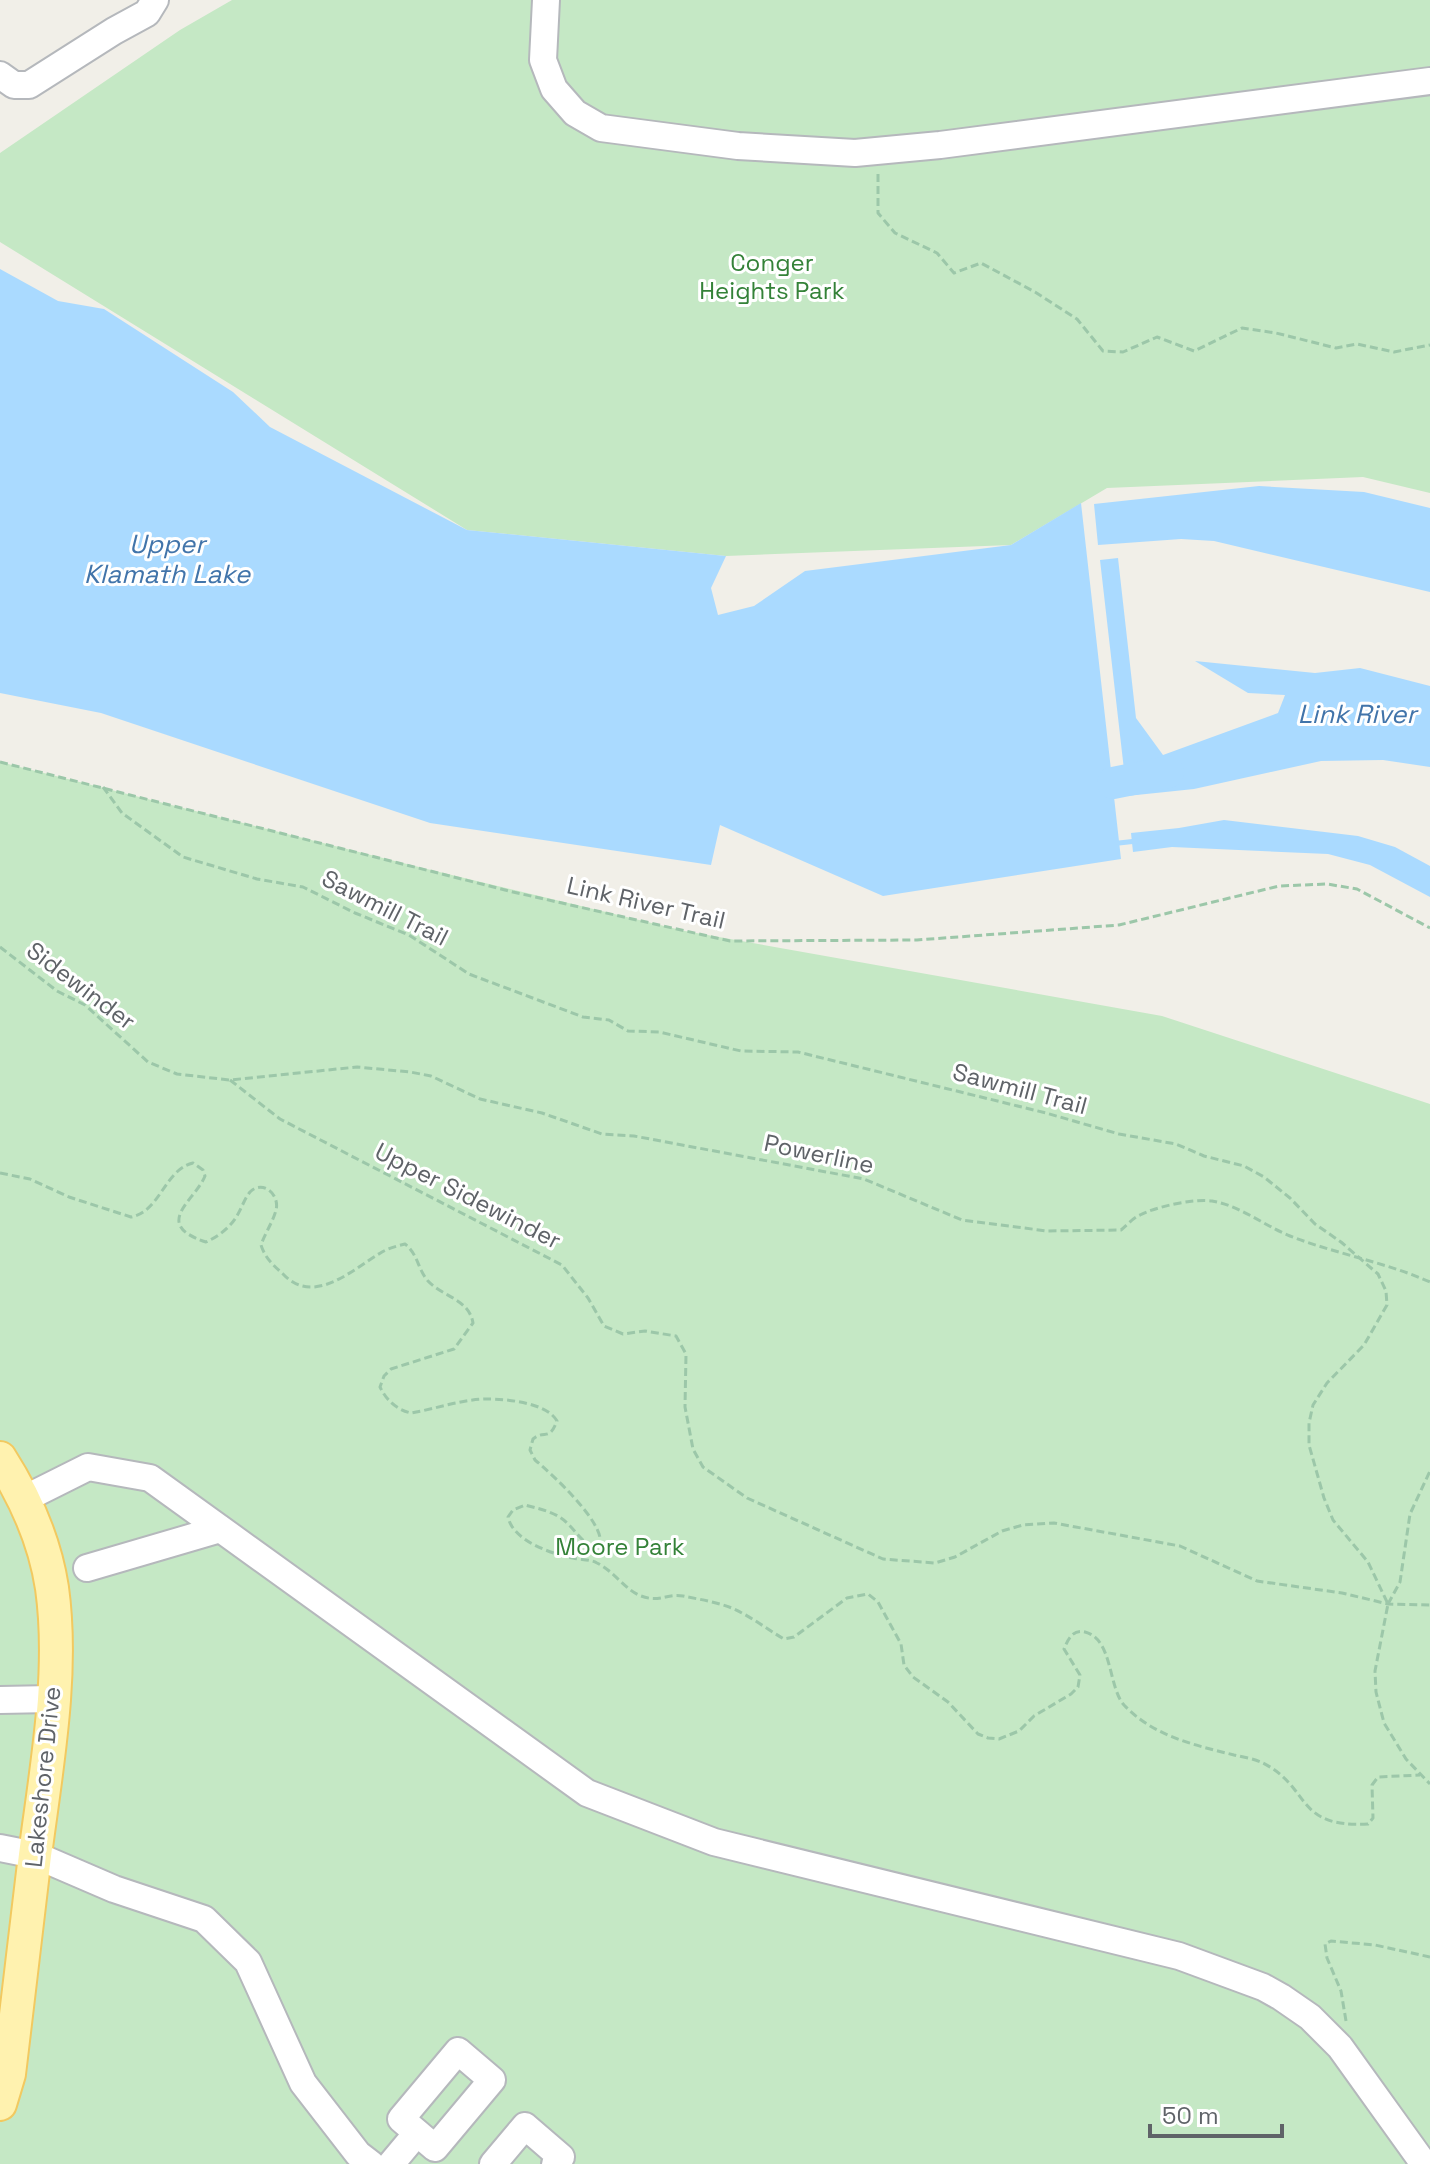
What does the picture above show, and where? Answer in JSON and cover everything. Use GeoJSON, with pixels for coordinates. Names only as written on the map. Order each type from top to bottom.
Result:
{"type":"FeatureCollection","features":[{"type":"Feature","properties":{"kind":"main road","name":"Lakeshore Drive"},"geometry":{"type":"LineString","coordinates":[[0,1458],[24,1499],[44,1552],[52,1587],[55,1650],[9,2074],[0,2104]]}},
{"type":"Feature","properties":{"kind":"street"},"geometry":{"type":"LineString","coordinates":[[546,0],[543,60],[554,89],[575,113],[601,128],[738,146],[855,153],[956,143],[1430,81]]}},
{"type":"Feature","properties":{"kind":"street"},"geometry":{"type":"LineString","coordinates":[[0,75],[14,85],[29,85],[151,7]]}},
{"type":"Feature","properties":{"kind":"street"},"geometry":{"type":"LineString","coordinates":[[24,1499],[88,1467],[150,1478],[587,1793],[714,1842],[1179,1956],[1281,1997],[1310,2017],[1340,2047],[1424,2164]]}},
{"type":"Feature","properties":{"kind":"street"},"geometry":{"type":"LineString","coordinates":[[87,1568],[220,1529]]}},
{"type":"Feature","properties":{"kind":"street"},"geometry":{"type":"LineString","coordinates":[[0,1700],[52,1699]]}},
{"type":"Feature","properties":{"kind":"street"},"geometry":{"type":"LineString","coordinates":[[0,1848],[35,1855],[114,1889],[204,1919],[248,1962],[303,2083],[358,2154],[371,2164]]}},
{"type":"Feature","properties":{"kind":"street"},"geometry":{"type":"LineString","coordinates":[[493,2164],[525,2126],[561,2157],[555,2164]]}},
{"type":"Feature","properties":{"kind":"street"},"geometry":{"type":"LineString","coordinates":[[391,2164],[417,2133]]}},
{"type":"Feature","properties":{"kind":"path"},"geometry":{"type":"LineString","coordinates":[[882,150],[878,170],[878,213],[895,233],[937,253],[954,273],[981,263],[1035,292],[1077,319],[1103,351],[1123,352],[1157,337],[1194,351],[1242,328],[1336,348],[1357,344],[1394,352],[1430,345]]}},
{"type":"Feature","properties":{"kind":"path","name":"Link River Trail"},"geometry":{"type":"LineString","coordinates":[[0,762],[513,892],[730,941],[917,940],[1119,925],[1279,886],[1327,884],[1357,889],[1430,928]]}},
{"type":"Feature","properties":{"kind":"path","name":"Sawmill Trail"},"geometry":{"type":"LineString","coordinates":[[103,787],[122,813],[183,857],[257,879],[303,887],[409,935],[469,974],[583,1017],[609,1020],[628,1031],[659,1032],[741,1051],[798,1052],[1119,1134],[1176,1144],[1204,1156],[1244,1166],[1264,1177],[1315,1224],[1378,1274],[1386,1291],[1387,1305],[1364,1345],[1327,1383],[1313,1405],[1309,1445],[1333,1520],[1368,1562],[1388,1604]]}},
{"type":"Feature","properties":{"kind":"path","name":"Sidewinder"},"geometry":{"type":"LineString","coordinates":[[0,947],[57,991],[85,1005],[148,1062],[177,1074],[230,1080]]}},
{"type":"Feature","properties":{"kind":"path","name":"Powerline"},"geometry":{"type":"LineString","coordinates":[[230,1080],[357,1067],[410,1072],[431,1076],[480,1099],[542,1113],[602,1134],[634,1136],[864,1179],[962,1220],[1047,1231],[1121,1230],[1137,1216],[1156,1208],[1209,1200],[1250,1213],[1287,1235],[1400,1269],[1430,1282]]}},
{"type":"Feature","properties":{"kind":"path","name":"Upper Sidewinder"},"geometry":{"type":"LineString","coordinates":[[230,1080],[280,1119],[562,1265],[588,1298],[604,1326],[623,1334],[645,1331],[676,1336],[686,1354],[685,1407],[693,1449],[703,1467],[747,1498],[883,1559],[935,1563],[955,1557],[1002,1531],[1023,1525],[1054,1523],[1180,1546],[1257,1581],[1342,1593],[1388,1604]]}},
{"type":"Feature","properties":{"kind":"path"},"geometry":{"type":"LineString","coordinates":[[0,1173],[30,1179],[69,1197],[131,1217],[141,1215],[150,1208],[181,1168],[193,1163],[203,1170],[205,1176],[184,1203],[179,1213],[180,1223],[186,1233],[206,1242],[220,1235],[236,1218],[249,1193],[265,1188],[273,1192],[277,1201],[261,1245],[265,1256],[287,1279],[307,1288],[339,1281],[384,1250],[405,1244],[413,1251],[427,1280],[463,1305],[471,1313],[473,1323],[454,1349],[391,1369],[380,1387],[384,1396],[401,1411],[411,1413],[486,1398],[541,1406],[552,1413],[557,1421],[553,1433],[537,1436],[530,1450],[535,1460],[589,1516],[599,1531],[600,1544],[595,1548],[588,1546],[579,1533],[559,1516],[525,1505],[513,1510],[508,1517],[510,1526],[521,1536],[549,1550],[571,1558],[594,1561],[615,1573],[637,1594],[657,1600],[678,1595],[719,1604],[740,1611],[784,1639],[794,1637],[847,1598],[868,1594],[878,1602],[901,1644],[904,1665],[913,1677],[948,1702],[978,1734],[999,1739],[1019,1731],[1034,1716],[1078,1687],[1080,1675],[1064,1649],[1070,1637],[1079,1631],[1090,1633],[1110,1662],[1116,1694],[1150,1726],[1179,1741],[1262,1762],[1280,1775],[1316,1816],[1347,1825],[1368,1824],[1373,1818],[1372,1785],[1378,1777],[1420,1775]]}},
{"type":"Feature","properties":{"kind":"path"},"geometry":{"type":"LineString","coordinates":[[1430,1471],[1410,1514],[1400,1582],[1388,1604],[1375,1671],[1376,1692],[1384,1723],[1406,1759],[1430,1784]]}},
{"type":"Feature","properties":{"kind":"path"},"geometry":{"type":"LineString","coordinates":[[1388,1604],[1430,1605]]}},
{"type":"Feature","properties":{"kind":"path"},"geometry":{"type":"LineString","coordinates":[[1340,2047],[1346,2027],[1345,2012],[1341,1991],[1324,1951],[1325,1944],[1331,1941],[1375,1945],[1430,1957]]}},
{"type":"Feature","properties":{"kind":"green space","name":"Conger Heights Park"},"geometry":{"type":"Polygon","coordinates":[[[232,0],[1430,0],[1430,493],[1363,477],[1107,488],[1011,545],[726,556],[467,530],[0,242],[0,153],[180,30],[232,0]]]}},
{"type":"Feature","properties":{"kind":"green space","name":"Moore Park"},"geometry":{"type":"Polygon","coordinates":[[[0,762],[685,931],[1162,1016],[1430,1104],[1430,2164],[0,2164],[0,762]]]}},
{"type":"Feature","properties":{"kind":"water","name":"Upper Klamath Lake"},"geometry":{"type":"Polygon","coordinates":[[[0,269],[58,301],[104,309],[233,392],[270,427],[467,530],[726,556],[711,588],[718,615],[754,606],[805,571],[1011,545],[1081,503],[1121,859],[883,896],[720,825],[711,865],[430,823],[101,713],[0,693],[0,269]]]}},
{"type":"Feature","properties":{"kind":"water"},"geometry":{"type":"Polygon","coordinates":[[[1259,486],[1364,492],[1430,508],[1430,592],[1214,541],[1181,539],[1098,545],[1094,504],[1259,486]]]}},
{"type":"Feature","properties":{"kind":"water","name":"Link River"},"geometry":{"type":"Polygon","coordinates":[[[1118,558],[1136,718],[1163,755],[1278,713],[1285,695],[1248,693],[1195,661],[1315,673],[1360,668],[1430,686],[1430,767],[1383,760],[1321,761],[1194,789],[1127,796],[1100,560],[1118,558]]]}},
{"type":"Feature","properties":{"kind":"water"},"geometry":{"type":"Polygon","coordinates":[[[1224,820],[1358,836],[1395,847],[1430,866],[1430,897],[1370,865],[1328,854],[1172,847],[1133,852],[1131,833],[1224,820]]]}},
{"type":"Feature","properties":{"kind":"waterway","name":"Link River"},"geometry":{"type":"LineString","coordinates":[[1113,783],[1168,772]]}},
{"type":"Feature","properties":{"kind":"waterway"},"geometry":{"type":"LineString","coordinates":[[1119,843],[1137,841]]}}]}
